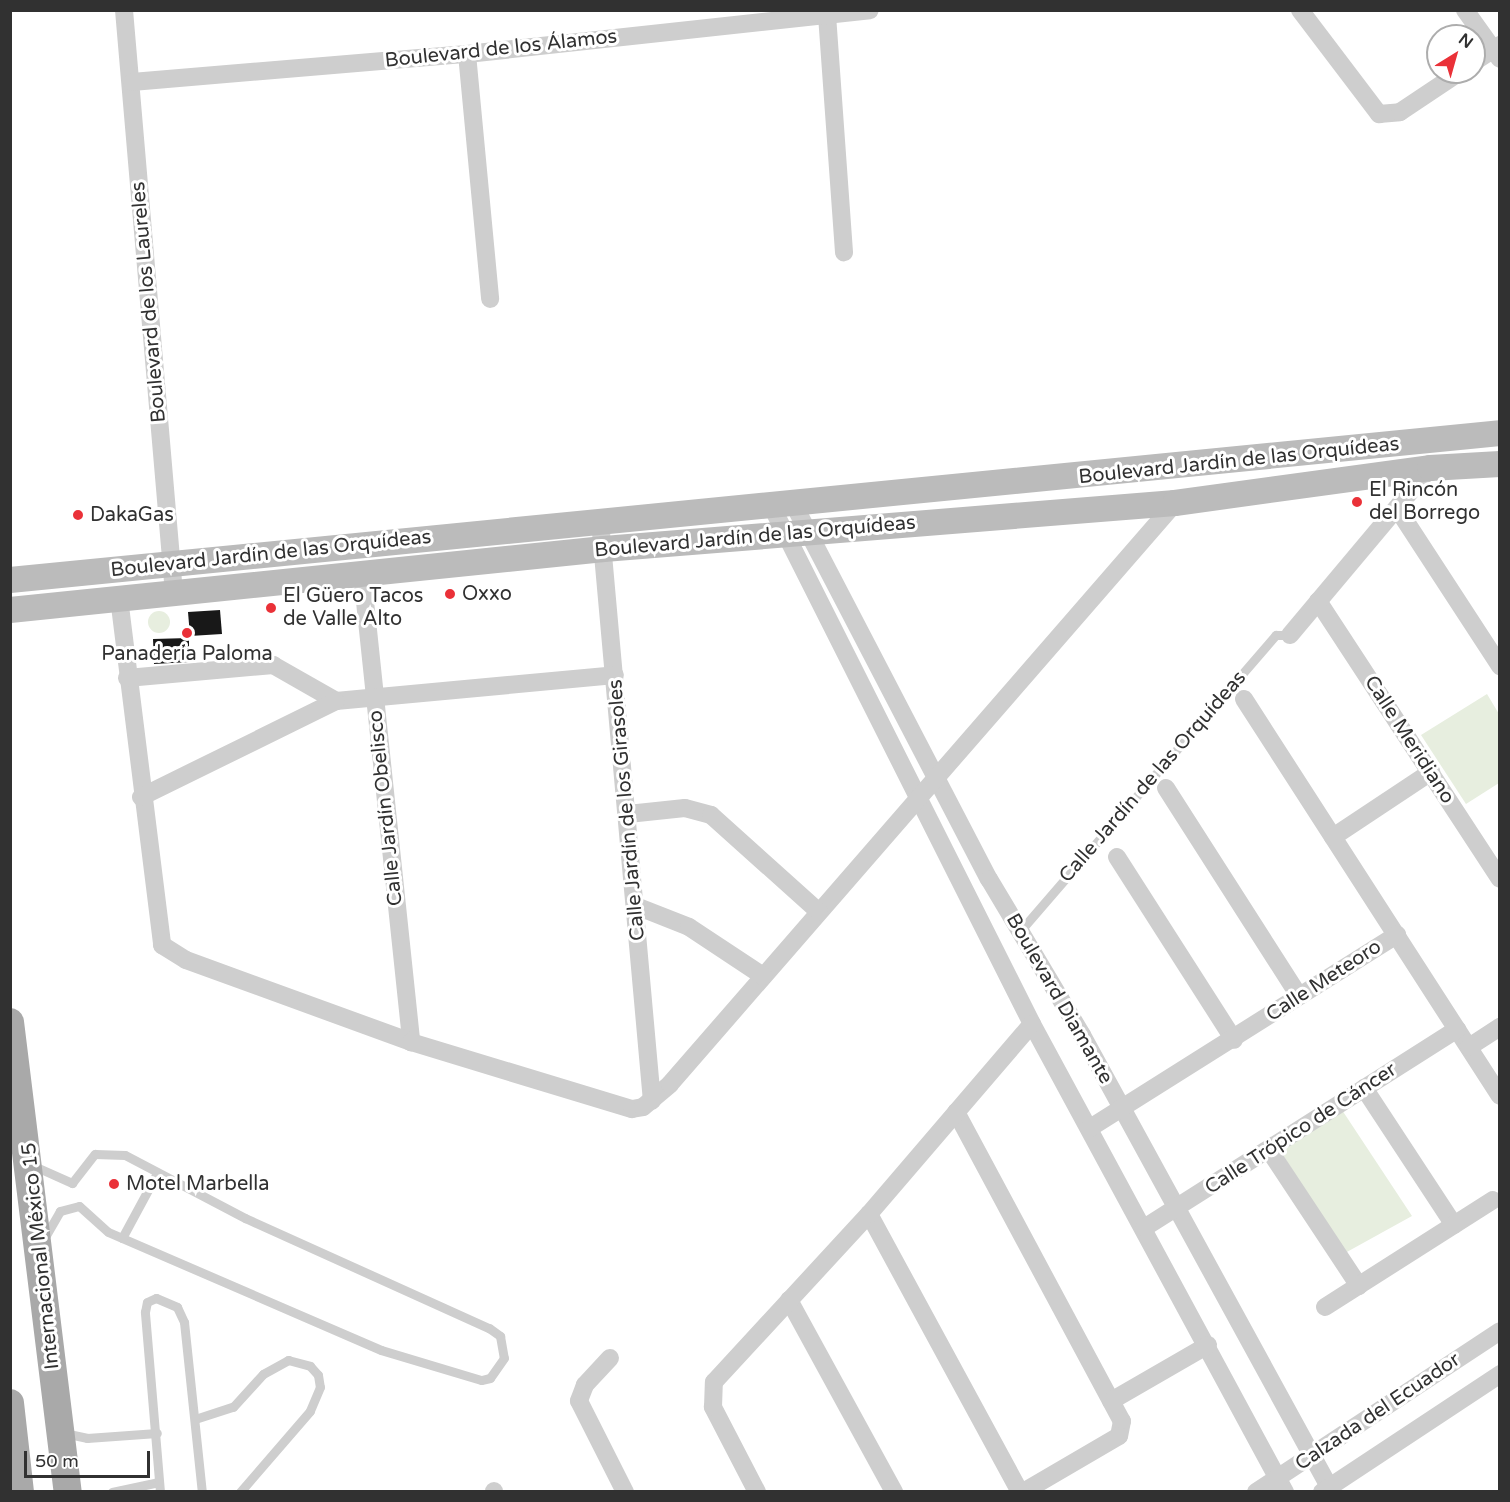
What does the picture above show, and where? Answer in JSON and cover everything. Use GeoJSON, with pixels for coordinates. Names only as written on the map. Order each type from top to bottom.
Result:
{"type":"FeatureCollection","features":[{"type":"Feature","properties":{"kind":"main road","name":"Internacional México 15"},"geometry":{"type":"LineString","coordinates":[[10,1022],[31,1164],[68,1491]]}},
{"type":"Feature","properties":{"kind":"main road"},"geometry":{"type":"LineString","coordinates":[[10,1403],[20,1491]]}},
{"type":"Feature","properties":{"kind":"street","name":"Boulevard de los Laureles"},"geometry":{"type":"LineString","coordinates":[[124,10],[132,82],[174,593]]}},
{"type":"Feature","properties":{"kind":"street","name":"Boulevard de los Álamos"},"geometry":{"type":"LineString","coordinates":[[132,82],[467,54],[787,14],[827,15],[870,10]]}},
{"type":"Feature","properties":{"kind":"street"},"geometry":{"type":"LineString","coordinates":[[1300,10],[1367,102],[1386,116],[1400,112],[1442,84]]}},
{"type":"Feature","properties":{"kind":"street"},"geometry":{"type":"LineString","coordinates":[[1465,10],[1497,51]]}},
{"type":"Feature","properties":{"kind":"street"},"geometry":{"type":"LineString","coordinates":[[827,15],[844,252]]}},
{"type":"Feature","properties":{"kind":"street"},"geometry":{"type":"LineString","coordinates":[[467,54],[490,299]]}},
{"type":"Feature","properties":{"kind":"street","name":"Boulevard Jardín de las Orquídeas"},"geometry":{"type":"LineString","coordinates":[[10,580],[1499,434]]}},
{"type":"Feature","properties":{"kind":"street","name":"Boulevard Jardín de las Orquídeas"},"geometry":{"type":"LineString","coordinates":[[10,610],[604,549],[1175,503],[1430,468],[1500,464]]}},
{"type":"Feature","properties":{"kind":"street"},"geometry":{"type":"LineString","coordinates":[[1290,635],[1430,468]]}},
{"type":"Feature","properties":{"kind":"street"},"geometry":{"type":"LineString","coordinates":[[119,598],[141,798],[162,945],[186,960],[411,1042],[621,1109],[643,1107],[652,1101],[939,776],[1175,503]]}},
{"type":"Feature","properties":{"kind":"street","name":"Boulevard Diamante"},"geometry":{"type":"LineString","coordinates":[[782,504],[939,776],[1021,930],[1178,1210],[1312,1456],[1328,1490]]}},
{"type":"Feature","properties":{"kind":"street"},"geometry":{"type":"LineString","coordinates":[[1397,508],[1500,666]]}},
{"type":"Feature","properties":{"kind":"street","name":"Calle Jardín de los Girasoles"},"geometry":{"type":"LineString","coordinates":[[600,521],[652,1101]]}},
{"type":"Feature","properties":{"kind":"street","name":"Boulevard Diamante"},"geometry":{"type":"LineString","coordinates":[[798,532],[920,795],[1032,1024],[1208,1345],[1281,1485]]}},
{"type":"Feature","properties":{"kind":"street"},"geometry":{"type":"LineString","coordinates":[[10,566],[40,578]]}},
{"type":"Feature","properties":{"kind":"street","name":"Calle Jardín Obelisco"},"geometry":{"type":"LineString","coordinates":[[362,573],[411,1042]]}},
{"type":"Feature","properties":{"kind":"street","name":"Calle Meridiano"},"geometry":{"type":"LineString","coordinates":[[1318,601],[1500,879]]}},
{"type":"Feature","properties":{"kind":"street"},"geometry":{"type":"LineString","coordinates":[[10,626],[36,607]]}},
{"type":"Feature","properties":{"kind":"street"},"geometry":{"type":"LineString","coordinates":[[127,678],[273,665],[336,701]]}},
{"type":"Feature","properties":{"kind":"street"},"geometry":{"type":"LineString","coordinates":[[141,798],[336,701],[375,700],[615,675]]}},
{"type":"Feature","properties":{"kind":"street"},"geometry":{"type":"LineString","coordinates":[[1244,699],[1397,935]]}},
{"type":"Feature","properties":{"kind":"street"},"geometry":{"type":"LineString","coordinates":[[1333,837],[1431,772]]}},
{"type":"Feature","properties":{"kind":"street"},"geometry":{"type":"LineString","coordinates":[[1166,788],[1299,996]]}},
{"type":"Feature","properties":{"kind":"street"},"geometry":{"type":"LineString","coordinates":[[628,814],[685,808],[711,815],[819,912]]}},
{"type":"Feature","properties":{"kind":"street"},"geometry":{"type":"LineString","coordinates":[[1117,857],[1234,1040]]}},
{"type":"Feature","properties":{"kind":"street"},"geometry":{"type":"LineString","coordinates":[[636,906],[689,927],[763,976]]}},
{"type":"Feature","properties":{"kind":"street","name":"Calle Meteoro"},"geometry":{"type":"LineString","coordinates":[[1090,1128],[1123,1110],[1397,935],[1500,1096]]}},
{"type":"Feature","properties":{"kind":"street"},"geometry":{"type":"LineString","coordinates":[[757,1491],[713,1407],[711,1388],[869,1214],[1032,1024]]}},
{"type":"Feature","properties":{"kind":"street"},"geometry":{"type":"LineString","coordinates":[[1469,1047],[1500,1028]]}},
{"type":"Feature","properties":{"kind":"street","name":"Calle Trópico de Cáncer"},"geometry":{"type":"LineString","coordinates":[[1144,1228],[1178,1210],[1456,1029]]}},
{"type":"Feature","properties":{"kind":"street"},"geometry":{"type":"LineString","coordinates":[[1364,1088],[1454,1226]]}},
{"type":"Feature","properties":{"kind":"street"},"geometry":{"type":"LineString","coordinates":[[869,1214],[1022,1491],[1119,1436],[1122,1421],[956,1112]]}},
{"type":"Feature","properties":{"kind":"street"},"geometry":{"type":"LineString","coordinates":[[1269,1150],[1359,1286]]}},
{"type":"Feature","properties":{"kind":"street"},"geometry":{"type":"LineString","coordinates":[[1325,1307],[1493,1200]]}},
{"type":"Feature","properties":{"kind":"street"},"geometry":{"type":"LineString","coordinates":[[789,1300],[894,1491]]}},
{"type":"Feature","properties":{"kind":"street","name":"Calzada del Ecuador"},"geometry":{"type":"LineString","coordinates":[[1256,1491],[1281,1485],[1312,1456],[1500,1331]]}},
{"type":"Feature","properties":{"kind":"street"},"geometry":{"type":"LineString","coordinates":[[1111,1401],[1208,1345]]}},
{"type":"Feature","properties":{"kind":"street"},"geometry":{"type":"LineString","coordinates":[[610,1358],[585,1385],[579,1401],[625,1491]]}},
{"type":"Feature","properties":{"kind":"street","name":"Calzada del Ecuador"},"geometry":{"type":"LineString","coordinates":[[1328,1490],[1500,1374]]}},
{"type":"Feature","properties":{"kind":"lane","name":"Calle Jardín de las Orquídeas"},"geometry":{"type":"LineString","coordinates":[[1021,930],[1276,635],[1290,635]]}},
{"type":"Feature","properties":{"kind":"lane"},"geometry":{"type":"LineString","coordinates":[[31,1164],[54,1180],[72,1183],[104,1150],[125,1155],[156,1175],[489,1328],[504,1347],[499,1369],[490,1378],[468,1379],[381,1350],[122,1238],[79,1206],[60,1211],[46,1232],[46,1294]]}},
{"type":"Feature","properties":{"kind":"lane"},"geometry":{"type":"LineString","coordinates":[[122,1238],[156,1175]]}},
{"type":"Feature","properties":{"kind":"lane"},"geometry":{"type":"LineString","coordinates":[[112,1491],[160,1487],[145,1312],[150,1299],[171,1303],[181,1313],[202,1491]]}},
{"type":"Feature","properties":{"kind":"lane"},"geometry":{"type":"LineString","coordinates":[[195,1419],[233,1407],[263,1374],[288,1360],[310,1366],[318,1375],[320,1387],[310,1411],[240,1491]]}},
{"type":"Feature","properties":{"kind":"lane"},"geometry":{"type":"LineString","coordinates":[[61,1431],[87,1438],[157,1433]]}},
{"type":"Feature","properties":{"kind":"green space"},"geometry":{"type":"Polygon","coordinates":[[[159,611],[169,618],[170,622],[163,632],[159,633],[149,626],[148,622],[155,612],[159,611]]]}},
{"type":"Feature","properties":{"kind":"green space"},"geometry":{"type":"Polygon","coordinates":[[[1487,694],[1499,714],[1499,783],[1466,804],[1421,735],[1487,694]]]}},
{"type":"Feature","properties":{"kind":"green space"},"geometry":{"type":"Polygon","coordinates":[[[1342,1110],[1412,1216],[1345,1253],[1281,1152],[1342,1110]]]}},
{"type":"Feature","properties":{"kind":"building"},"geometry":{"type":"Polygon","coordinates":[[[220,610],[222,634],[190,636],[188,612],[220,610]]]}},
{"type":"Feature","properties":{"kind":"building"},"geometry":{"type":"Polygon","coordinates":[[[189,638],[189,662],[154,664],[153,639],[189,638]]]}},
{"type":"Feature","properties":{"kind":"place","name":"El Rincón del Borrego"},"geometry":{"type":"Point","coordinates":[1357,502]}},
{"type":"Feature","properties":{"kind":"place","name":"DakaGas"},"geometry":{"type":"Point","coordinates":[78,515]}},
{"type":"Feature","properties":{"kind":"place","name":"Oxxo"},"geometry":{"type":"Point","coordinates":[450,594]}},
{"type":"Feature","properties":{"kind":"place","name":"El Güero Tacos de Valle Alto"},"geometry":{"type":"Point","coordinates":[271,608]}},
{"type":"Feature","properties":{"kind":"place","name":"Panadería Paloma"},"geometry":{"type":"Point","coordinates":[187,633]}},
{"type":"Feature","properties":{"kind":"place","name":"Motel Marbella"},"geometry":{"type":"Point","coordinates":[114,1184]}}]}
